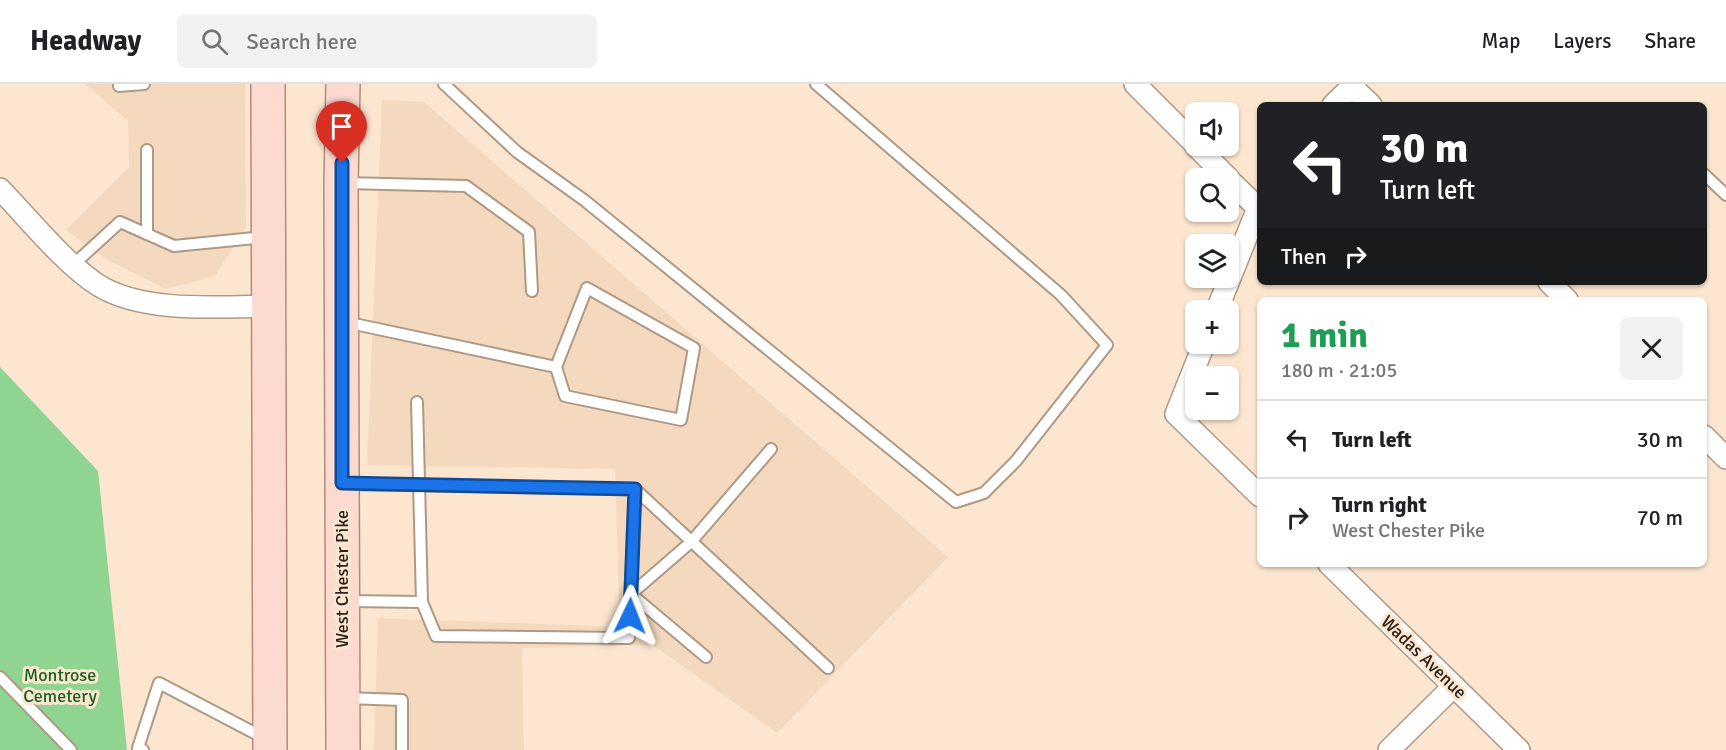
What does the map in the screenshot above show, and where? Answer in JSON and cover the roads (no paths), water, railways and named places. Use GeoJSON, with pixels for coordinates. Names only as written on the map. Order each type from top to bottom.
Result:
{"type":"FeatureCollection","features":[{"type":"Feature","properties":{"kind":"main road"},"geometry":{"type":"LineString","coordinates":[[268,84],[270,746]]}},
{"type":"Feature","properties":{"kind":"main road","name":"West Chester Pike"},"geometry":{"type":"LineString","coordinates":[[343,84],[341,183],[343,750]]}},
{"type":"Feature","properties":{"kind":"street"},"geometry":{"type":"LineString","coordinates":[[1135,84],[1185,134]]}},
{"type":"Feature","properties":{"kind":"street"},"geometry":{"type":"LineString","coordinates":[[1336,102],[1353,85],[1368,102]]}},
{"type":"Feature","properties":{"kind":"street"},"geometry":{"type":"LineString","coordinates":[[1206,156],[1218,168]]}},
{"type":"Feature","properties":{"kind":"street"},"geometry":{"type":"LineString","coordinates":[[1239,188],[1257,203]]}},
{"type":"Feature","properties":{"kind":"street"},"geometry":{"type":"LineString","coordinates":[[0,189],[73,264],[99,286],[122,297],[150,304],[268,306]]}},
{"type":"Feature","properties":{"kind":"street"},"geometry":{"type":"LineString","coordinates":[[1221,300],[1257,210]]}},
{"type":"Feature","properties":{"kind":"street"},"geometry":{"type":"LineString","coordinates":[[1552,285],[1564,297]]}},
{"type":"Feature","properties":{"kind":"street"},"geometry":{"type":"LineString","coordinates":[[1200,354],[1176,414],[1257,493]]}},
{"type":"Feature","properties":{"kind":"street"},"geometry":{"type":"LineString","coordinates":[[1707,439],[1726,458]]}},
{"type":"Feature","properties":{"kind":"street","name":"Wadas Avenue"},"geometry":{"type":"LineString","coordinates":[[1332,567],[1519,750]]}},
{"type":"Feature","properties":{"kind":"street"},"geometry":{"type":"LineString","coordinates":[[1389,750],[1454,686]]}},
{"type":"Feature","properties":{"kind":"lane"},"geometry":{"type":"LineString","coordinates":[[119,86],[144,84]]}},
{"type":"Feature","properties":{"kind":"lane"},"geometry":{"type":"LineString","coordinates":[[444,84],[517,152],[584,200],[956,502],[984,493],[1016,461],[1107,345],[1061,295],[816,84]]}},
{"type":"Feature","properties":{"kind":"lane"},"geometry":{"type":"LineString","coordinates":[[147,150],[147,234]]}},
{"type":"Feature","properties":{"kind":"lane"},"geometry":{"type":"LineString","coordinates":[[1707,177],[1726,195]]}},
{"type":"Feature","properties":{"kind":"lane"},"geometry":{"type":"LineString","coordinates":[[341,183],[466,186],[529,232],[532,291]]}},
{"type":"Feature","properties":{"kind":"lane"},"geometry":{"type":"LineString","coordinates":[[73,264],[120,222],[174,246],[268,237]]}},
{"type":"Feature","properties":{"kind":"lane"},"geometry":{"type":"LineString","coordinates":[[587,288],[694,348],[681,420],[566,396],[556,367],[587,288]]}},
{"type":"Feature","properties":{"kind":"lane"},"geometry":{"type":"LineString","coordinates":[[341,321],[556,367]]}},
{"type":"Feature","properties":{"kind":"lane"},"geometry":{"type":"LineString","coordinates":[[417,402],[422,602],[436,636],[629,638],[635,489]]}},
{"type":"Feature","properties":{"kind":"lane"},"geometry":{"type":"LineString","coordinates":[[631,594],[691,542],[771,449]]}},
{"type":"Feature","properties":{"kind":"lane"},"geometry":{"type":"LineString","coordinates":[[342,483],[635,489],[828,668]]}},
{"type":"Feature","properties":{"kind":"lane"},"geometry":{"type":"LineString","coordinates":[[631,594],[706,657]]}},
{"type":"Feature","properties":{"kind":"lane"},"geometry":{"type":"LineString","coordinates":[[342,601],[422,602]]}},
{"type":"Feature","properties":{"kind":"lane"},"geometry":{"type":"LineString","coordinates":[[0,677],[71,750]]}},
{"type":"Feature","properties":{"kind":"lane"},"geometry":{"type":"LineString","coordinates":[[143,750],[138,748],[159,682],[270,746]]}},
{"type":"Feature","properties":{"kind":"lane"},"geometry":{"type":"LineString","coordinates":[[342,697],[402,700],[402,750]]}},
{"type":"Feature","properties":{"kind":"park label","name":"Montrose Cemetery"},"geometry":{"type":"Point","coordinates":[60,685]}}]}
